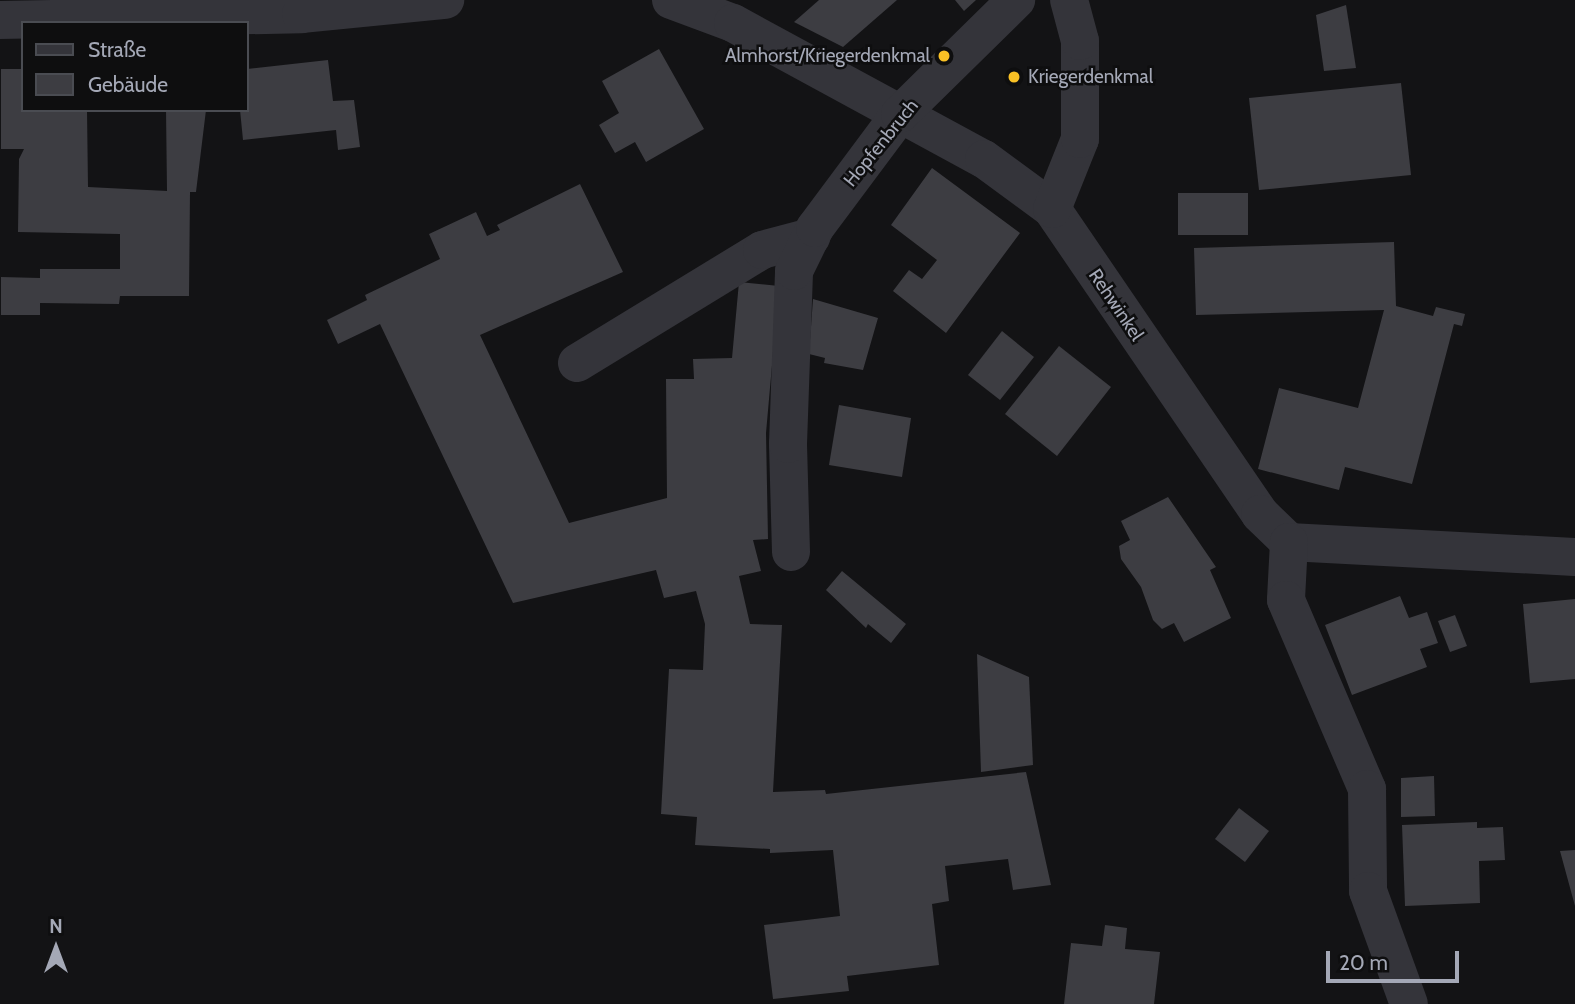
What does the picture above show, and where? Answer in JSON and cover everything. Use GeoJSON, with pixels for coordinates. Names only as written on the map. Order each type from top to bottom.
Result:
{"type":"FeatureCollection","features":[{"type":"Feature","properties":{"kind":"street"},"geometry":{"type":"LineString","coordinates":[[2,13],[301,14],[444,0]]}},
{"type":"Feature","properties":{"kind":"street","name":"Rehwinkel"},"geometry":{"type":"LineString","coordinates":[[671,0],[733,23],[984,159],[1052,209],[1260,514],[1289,542]]}},
{"type":"Feature","properties":{"kind":"street","name":"Hopfenbruch"},"geometry":{"type":"LineString","coordinates":[[791,552],[788,444],[794,271],[811,237],[900,114],[1016,0]]}},
{"type":"Feature","properties":{"kind":"street"},"geometry":{"type":"LineString","coordinates":[[1052,209],[1080,139],[1080,41],[1069,0]]}},
{"type":"Feature","properties":{"kind":"street"},"geometry":{"type":"LineString","coordinates":[[577,363],[762,250],[811,237]]}},
{"type":"Feature","properties":{"kind":"street"},"geometry":{"type":"LineString","coordinates":[[1409,1004],[1368,891],[1367,789],[1286,600],[1289,542],[1575,557]]}},
{"type":"Feature","properties":{"kind":"building"},"geometry":{"type":"Polygon","coordinates":[[[819,0],[897,0],[843,47],[794,22],[819,0]]]}},
{"type":"Feature","properties":{"kind":"building"},"geometry":{"type":"Polygon","coordinates":[[[955,0],[976,0],[964,11],[955,0]]]}},
{"type":"Feature","properties":{"kind":"building"},"geometry":{"type":"Polygon","coordinates":[[[1346,5],[1356,68],[1324,71],[1316,15],[1346,5]]]}},
{"type":"Feature","properties":{"kind":"building"},"geometry":{"type":"Polygon","coordinates":[[[659,49],[704,129],[646,162],[635,142],[615,153],[599,125],[619,113],[602,81],[659,49]]]}},
{"type":"Feature","properties":{"kind":"building"},"geometry":{"type":"Polygon","coordinates":[[[328,60],[333,101],[354,100],[360,147],[338,150],[336,130],[243,140],[240,112],[248,112],[248,69],[328,60]]]}},
{"type":"Feature","properties":{"kind":"building"},"geometry":{"type":"Polygon","coordinates":[[[1,69],[21,69],[21,112],[87,112],[88,187],[167,191],[166,112],[206,112],[196,192],[190,192],[189,296],[120,296],[119,304],[40,303],[40,315],[1,315],[1,277],[40,278],[40,269],[120,269],[120,234],[18,232],[19,159],[24,149],[1,149],[1,69]]]}},
{"type":"Feature","properties":{"kind":"building"},"geometry":{"type":"Polygon","coordinates":[[[1401,83],[1411,175],[1259,190],[1249,98],[1401,83]]]}},
{"type":"Feature","properties":{"kind":"building"},"geometry":{"type":"Polygon","coordinates":[[[932,168],[1020,233],[946,333],[893,291],[909,270],[922,279],[937,260],[891,225],[932,168]]]}},
{"type":"Feature","properties":{"kind":"building"},"geometry":{"type":"Polygon","coordinates":[[[580,184],[623,272],[480,335],[569,523],[667,498],[666,379],[694,379],[693,359],[732,358],[739,282],[779,286],[766,433],[768,539],[753,540],[761,571],[739,576],[750,624],[782,625],[773,792],[825,790],[826,794],[1026,772],[1051,885],[1013,890],[1008,859],[945,866],[949,901],[932,904],[939,965],[847,976],[849,991],[773,999],[764,925],[840,916],[833,850],[770,853],[770,849],[695,845],[697,817],[661,814],[669,669],[703,670],[705,624],[696,591],[664,598],[656,570],[513,603],[380,324],[338,344],[327,320],[367,300],[365,295],[440,259],[429,234],[476,212],[487,236],[500,230],[497,225],[580,184]]]}},
{"type":"Feature","properties":{"kind":"building"},"geometry":{"type":"Polygon","coordinates":[[[1178,193],[1248,193],[1248,235],[1178,235],[1178,193]]]}},
{"type":"Feature","properties":{"kind":"building"},"geometry":{"type":"Polygon","coordinates":[[[1394,242],[1396,306],[1433,316],[1436,307],[1465,314],[1462,326],[1454,324],[1412,484],[1345,467],[1339,490],[1258,469],[1279,388],[1358,408],[1384,310],[1196,315],[1194,248],[1394,242]]]}},
{"type":"Feature","properties":{"kind":"building"},"geometry":{"type":"Polygon","coordinates":[[[813,299],[878,318],[863,370],[824,363],[825,358],[809,354],[813,299]]]}},
{"type":"Feature","properties":{"kind":"building"},"geometry":{"type":"Polygon","coordinates":[[[1002,331],[1034,357],[1000,400],[968,375],[1002,331]]]}},
{"type":"Feature","properties":{"kind":"building"},"geometry":{"type":"Polygon","coordinates":[[[1059,346],[1111,387],[1057,456],[1005,414],[1059,346]]]}},
{"type":"Feature","properties":{"kind":"building"},"geometry":{"type":"Polygon","coordinates":[[[839,405],[911,418],[902,477],[829,465],[839,405]]]}},
{"type":"Feature","properties":{"kind":"building"},"geometry":{"type":"Polygon","coordinates":[[[1168,497],[1216,567],[1210,570],[1231,618],[1184,642],[1174,623],[1162,629],[1153,620],[1141,587],[1121,559],[1119,546],[1130,540],[1121,521],[1168,497]]]}},
{"type":"Feature","properties":{"kind":"building"},"geometry":{"type":"Polygon","coordinates":[[[842,571],[906,624],[891,643],[868,624],[866,628],[826,590],[842,571]]]}},
{"type":"Feature","properties":{"kind":"building"},"geometry":{"type":"Polygon","coordinates":[[[1400,596],[1409,618],[1427,612],[1438,643],[1420,649],[1427,667],[1352,695],[1325,625],[1400,596]]]}},
{"type":"Feature","properties":{"kind":"building"},"geometry":{"type":"Polygon","coordinates":[[[1575,599],[1575,679],[1530,683],[1523,604],[1575,599]]]}},
{"type":"Feature","properties":{"kind":"building"},"geometry":{"type":"Polygon","coordinates":[[[1455,615],[1467,646],[1450,652],[1438,621],[1455,615]]]}},
{"type":"Feature","properties":{"kind":"building"},"geometry":{"type":"Polygon","coordinates":[[[977,654],[1029,677],[1033,765],[981,772],[977,654]]]}},
{"type":"Feature","properties":{"kind":"building"},"geometry":{"type":"Polygon","coordinates":[[[1434,776],[1435,816],[1401,817],[1401,778],[1434,776]]]}},
{"type":"Feature","properties":{"kind":"building"},"geometry":{"type":"Polygon","coordinates":[[[1239,808],[1269,831],[1245,862],[1215,839],[1239,808]]]}},
{"type":"Feature","properties":{"kind":"building"},"geometry":{"type":"Polygon","coordinates":[[[1477,822],[1477,828],[1503,827],[1505,860],[1479,861],[1480,903],[1405,906],[1402,825],[1477,822]]]}},
{"type":"Feature","properties":{"kind":"building"},"geometry":{"type":"Polygon","coordinates":[[[1575,850],[1575,906],[1560,851],[1575,850]]]}},
{"type":"Feature","properties":{"kind":"building"},"geometry":{"type":"Polygon","coordinates":[[[1105,925],[1127,928],[1125,949],[1160,952],[1154,1004],[1064,1004],[1071,943],[1102,946],[1105,925]]]}},
{"type":"Feature","properties":{"kind":"place","name":"Almhorst/Kriegerdenkmal"},"geometry":{"type":"Point","coordinates":[944,56]}},
{"type":"Feature","properties":{"kind":"place","name":"Kriegerdenkmal"},"geometry":{"type":"Point","coordinates":[1014,77]}}]}
